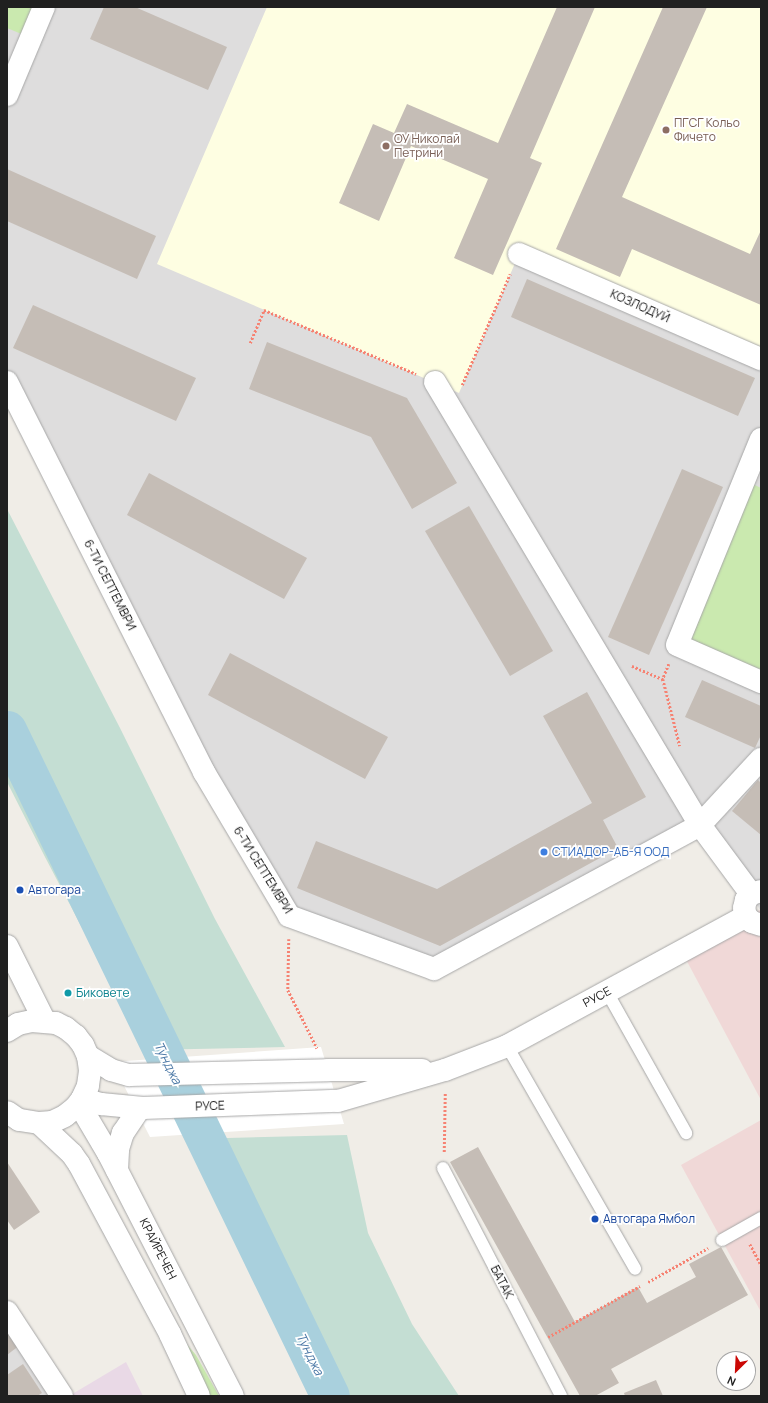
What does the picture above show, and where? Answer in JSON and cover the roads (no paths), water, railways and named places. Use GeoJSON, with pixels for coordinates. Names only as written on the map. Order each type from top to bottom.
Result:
{"type":"FeatureCollection","features":[{"type":"Feature","properties":{"kind":"street"},"geometry":{"type":"LineString","coordinates":[[7,95],[44,7]]}},
{"type":"Feature","properties":{"kind":"street","name":"КОЗЛОДУЙ"},"geometry":{"type":"LineString","coordinates":[[519,254],[761,359]]}},
{"type":"Feature","properties":{"kind":"street","name":"6-ТИ СЕПТЕМВРИ"},"geometry":{"type":"LineString","coordinates":[[7,382],[204,772],[289,916],[434,970],[700,825],[761,759]]}},
{"type":"Feature","properties":{"kind":"street"},"geometry":{"type":"LineString","coordinates":[[434,382],[700,825],[756,892],[746,900],[744,908],[754,921]]}},
{"type":"Feature","properties":{"kind":"street"},"geometry":{"type":"LineString","coordinates":[[761,439],[677,645],[761,682]]}},
{"type":"Feature","properties":{"kind":"street","name":"РУСЕ"},"geometry":{"type":"LineString","coordinates":[[81,1101],[141,1108],[338,1102],[445,1070],[507,1046],[607,992],[754,921]]}},
{"type":"Feature","properties":{"kind":"street"},"geometry":{"type":"LineString","coordinates":[[7,946],[44,1020]]}},
{"type":"Feature","properties":{"kind":"street"},"geometry":{"type":"LineString","coordinates":[[7,1031],[18,1024],[32,1021],[44,1020],[56,1023],[66,1028],[76,1036],[88,1056],[90,1071],[88,1086],[81,1101],[71,1112],[59,1119],[39,1123],[19,1120],[7,1112]]}},
{"type":"Feature","properties":{"kind":"street"},"geometry":{"type":"LineString","coordinates":[[88,1056],[111,1070],[129,1075],[328,1070],[445,1070]]}},
{"type":"Feature","properties":{"kind":"street","name":"КРАЙРЕЧЕН"},"geometry":{"type":"LineString","coordinates":[[81,1101],[233,1396]]}},
{"type":"Feature","properties":{"kind":"street"},"geometry":{"type":"LineString","coordinates":[[117,1170],[118,1150],[123,1133],[141,1108]]}},
{"type":"Feature","properties":{"kind":"street"},"geometry":{"type":"LineString","coordinates":[[39,1123],[72,1154],[79,1164],[170,1334],[199,1396]]}},
{"type":"Feature","properties":{"kind":"street"},"geometry":{"type":"LineString","coordinates":[[7,1312],[62,1396]]}},
{"type":"Feature","properties":{"kind":"lane"},"geometry":{"type":"LineString","coordinates":[[607,992],[686,1133]]}},
{"type":"Feature","properties":{"kind":"lane"},"geometry":{"type":"LineString","coordinates":[[507,1046],[635,1270]]}},
{"type":"Feature","properties":{"kind":"lane","name":"БАТАК"},"geometry":{"type":"LineString","coordinates":[[443,1168],[561,1396]]}},
{"type":"Feature","properties":{"kind":"lane"},"geometry":{"type":"LineString","coordinates":[[722,1240],[761,1218]]}},
{"type":"Feature","properties":{"kind":"waterway","name":"Тунджа"},"geometry":{"type":"LineString","coordinates":[[7,730],[330,1396]]}},
{"type":"Feature","properties":{"kind":"place","name":"ПГСГ Кольо Фичето"},"geometry":{"type":"Point","coordinates":[666,130]}},
{"type":"Feature","properties":{"kind":"place","name":"ОУ Николай Петрини"},"geometry":{"type":"Point","coordinates":[386,146]}},
{"type":"Feature","properties":{"kind":"place","name":"СТИАДОР-АБ-Я ООД"},"geometry":{"type":"Point","coordinates":[544,852]}},
{"type":"Feature","properties":{"kind":"place","name":"Автогара"},"geometry":{"type":"Point","coordinates":[20,890]}},
{"type":"Feature","properties":{"kind":"place","name":"Биковете"},"geometry":{"type":"Point","coordinates":[68,993]}},
{"type":"Feature","properties":{"kind":"place","name":"Автогара Ямбол"},"geometry":{"type":"Point","coordinates":[595,1219]}}]}
